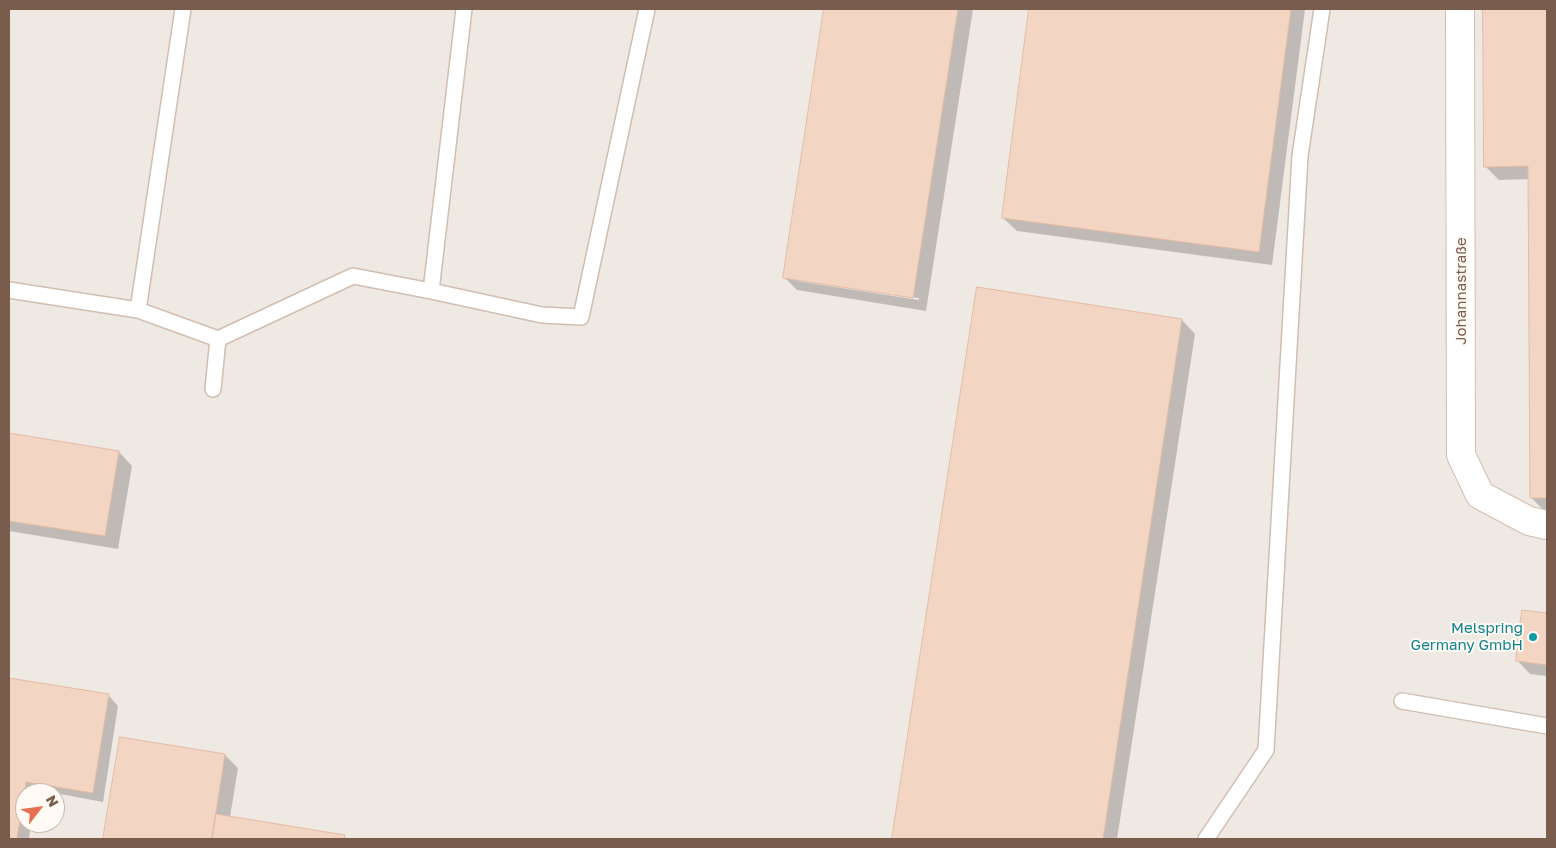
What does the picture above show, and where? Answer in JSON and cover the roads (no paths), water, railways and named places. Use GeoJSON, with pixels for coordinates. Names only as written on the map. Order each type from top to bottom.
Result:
{"type":"FeatureCollection","features":[{"type":"Feature","properties":{"kind":"street","name":"Johannastraße"},"geometry":{"type":"LineString","coordinates":[[1460,9],[1461,455],[1480,495],[1529,521],[1547,525]]}},
{"type":"Feature","properties":{"kind":"lane"},"geometry":{"type":"LineString","coordinates":[[138,310],[182,9]]}},
{"type":"Feature","properties":{"kind":"lane"},"geometry":{"type":"LineString","coordinates":[[431,291],[464,9]]}},
{"type":"Feature","properties":{"kind":"lane"},"geometry":{"type":"LineString","coordinates":[[9,290],[138,310],[218,339],[353,276],[542,315],[581,318],[647,9]]}},
{"type":"Feature","properties":{"kind":"lane"},"geometry":{"type":"LineString","coordinates":[[1206,839],[1266,750],[1300,156],[1322,9]]}},
{"type":"Feature","properties":{"kind":"lane"},"geometry":{"type":"LineString","coordinates":[[213,388],[218,339]]}},
{"type":"Feature","properties":{"kind":"lane"},"geometry":{"type":"LineString","coordinates":[[1402,701],[1547,726]]}},
{"type":"Feature","properties":{"kind":"place","name":"Melspring Germany GmbH"},"geometry":{"type":"Point","coordinates":[1533,637]}}]}
